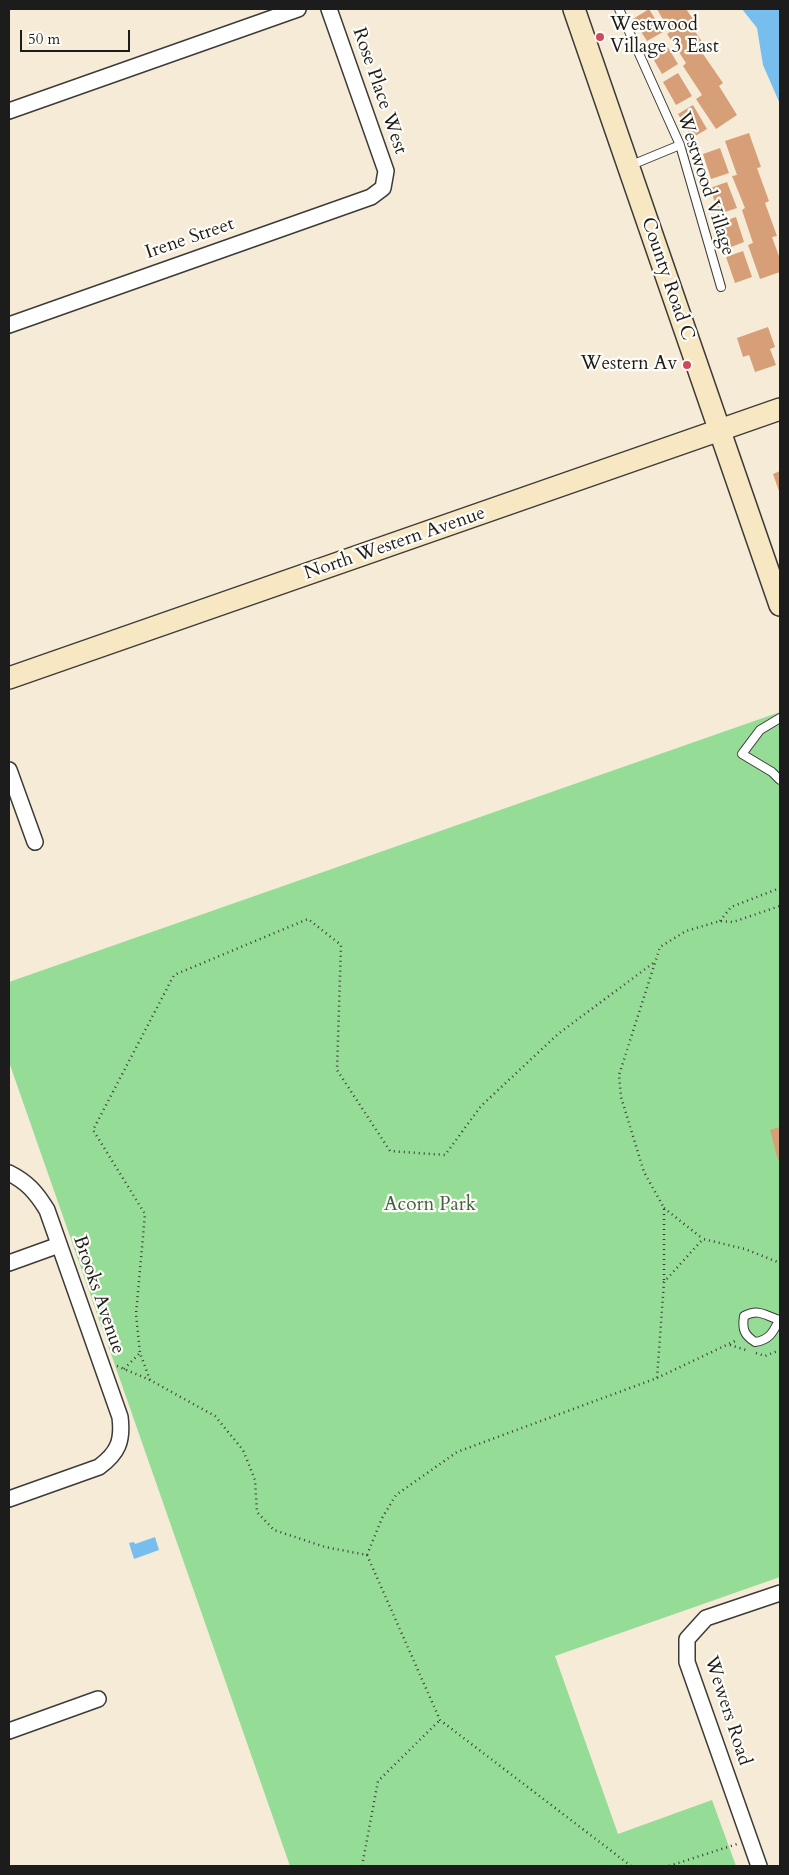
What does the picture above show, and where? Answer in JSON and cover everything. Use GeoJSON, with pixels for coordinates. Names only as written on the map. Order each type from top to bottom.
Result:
{"type":"FeatureCollection","features":[{"type":"Feature","properties":{"kind":"street"},"geometry":{"type":"LineString","coordinates":[[9,111],[298,9]]}},
{"type":"Feature","properties":{"kind":"street","name":"Rose Place West"},"geometry":{"type":"LineString","coordinates":[[329,9],[386,171],[383,188]]}},
{"type":"Feature","properties":{"kind":"street","name":"County Road C"},"geometry":{"type":"LineString","coordinates":[[574,9],[780,605]]}},
{"type":"Feature","properties":{"kind":"street","name":"Irene Street"},"geometry":{"type":"LineString","coordinates":[[9,324],[371,197],[383,188]]}},
{"type":"Feature","properties":{"kind":"street","name":"North Western Avenue"},"geometry":{"type":"LineString","coordinates":[[9,678],[780,409]]}},
{"type":"Feature","properties":{"kind":"street"},"geometry":{"type":"LineString","coordinates":[[9,770],[35,842]]}},
{"type":"Feature","properties":{"kind":"street","name":"Brooks Avenue"},"geometry":{"type":"LineString","coordinates":[[9,1173],[19,1178],[36,1192],[47,1210],[120,1417],[122,1430],[119,1445],[112,1458],[99,1467],[9,1499]]}},
{"type":"Feature","properties":{"kind":"street"},"geometry":{"type":"LineString","coordinates":[[9,1263],[59,1245]]}},
{"type":"Feature","properties":{"kind":"street","name":"Wewers Road"},"geometry":{"type":"LineString","coordinates":[[759,1866],[687,1662],[687,1639],[706,1618],[780,1593]]}},
{"type":"Feature","properties":{"kind":"street"},"geometry":{"type":"LineString","coordinates":[[9,1731],[98,1699]]}},
{"type":"Feature","properties":{"kind":"lane","name":"Westwood Village"},"geometry":{"type":"LineString","coordinates":[[619,9],[680,145],[721,287]]}},
{"type":"Feature","properties":{"kind":"lane"},"geometry":{"type":"LineString","coordinates":[[629,166],[680,145]]}},
{"type":"Feature","properties":{"kind":"lane"},"geometry":{"type":"LineString","coordinates":[[780,718],[760,730],[742,754],[772,772],[780,780]]}},
{"type":"Feature","properties":{"kind":"lane"},"geometry":{"type":"LineString","coordinates":[[752,1312],[761,1312],[780,1320],[772,1334],[765,1340],[754,1342],[746,1336],[743,1326],[744,1316],[752,1312]]}},
{"type":"Feature","properties":{"kind":"path"},"geometry":{"type":"LineString","coordinates":[[720,921],[731,908],[780,888]]}},
{"type":"Feature","properties":{"kind":"path"},"geometry":{"type":"LineString","coordinates":[[780,906],[733,922],[720,921],[686,932],[660,947],[619,1075],[621,1097],[644,1172],[664,1208],[703,1239],[745,1249],[780,1264]]}},
{"type":"Feature","properties":{"kind":"path"},"geometry":{"type":"LineString","coordinates":[[150,1380],[140,1353],[136,1314],[145,1214],[93,1130],[174,975],[308,919],[341,945],[336,1070],[390,1151],[445,1156],[481,1106],[558,1034],[656,961]]}},
{"type":"Feature","properties":{"kind":"path"},"geometry":{"type":"LineString","coordinates":[[657,1378],[664,1282],[664,1208]]}},
{"type":"Feature","properties":{"kind":"path"},"geometry":{"type":"LineString","coordinates":[[664,1282],[703,1239]]}},
{"type":"Feature","properties":{"kind":"path"},"geometry":{"type":"LineString","coordinates":[[631,1866],[440,1720],[367,1555],[382,1518],[396,1495],[457,1452],[657,1378],[746,1336]]}},
{"type":"Feature","properties":{"kind":"path"},"geometry":{"type":"LineString","coordinates":[[124,1369],[140,1353]]}},
{"type":"Feature","properties":{"kind":"path"},"geometry":{"type":"LineString","coordinates":[[99,1359],[150,1380],[215,1416],[243,1450],[255,1480],[258,1512],[274,1530],[325,1548],[367,1555]]}},
{"type":"Feature","properties":{"kind":"path"},"geometry":{"type":"LineString","coordinates":[[362,1866],[378,1781],[440,1720]]}},
{"type":"Feature","properties":{"kind":"path"},"geometry":{"type":"LineString","coordinates":[[669,1866],[750,1839]]}},
{"type":"Feature","properties":{"kind":"green space","name":"Acorn Park"},"geometry":{"type":"Polygon","coordinates":[[[780,712],[780,1577],[555,1656],[618,1834],[712,1800],[736,1866],[290,1866],[9,1062],[9,982],[780,712]]]}},
{"type":"Feature","properties":{"kind":"water"},"geometry":{"type":"Polygon","coordinates":[[[742,9],[780,9],[780,104],[763,65],[757,28],[742,9]]]}},
{"type":"Feature","properties":{"kind":"water"},"geometry":{"type":"Polygon","coordinates":[[[155,1537],[159,1550],[134,1559],[129,1543],[134,1542],[135,1544],[155,1537]]]}},
{"type":"Feature","properties":{"kind":"building"},"geometry":{"type":"Polygon","coordinates":[[[649,9],[663,32],[647,41],[633,19],[649,9]]]}},
{"type":"Feature","properties":{"kind":"building"},"geometry":{"type":"Polygon","coordinates":[[[657,9],[686,9],[693,19],[689,22],[708,51],[703,54],[723,83],[719,86],[737,115],[716,129],[696,99],[702,95],[683,66],[686,63],[667,34],[670,32],[657,9]]]}},
{"type":"Feature","properties":{"kind":"building"},"geometry":{"type":"Polygon","coordinates":[[[664,41],[678,64],[662,74],[648,50],[664,41]]]}},
{"type":"Feature","properties":{"kind":"building"},"geometry":{"type":"Polygon","coordinates":[[[678,73],[692,96],[676,105],[663,82],[678,73]]]}},
{"type":"Feature","properties":{"kind":"building"},"geometry":{"type":"Polygon","coordinates":[[[693,105],[707,129],[692,138],[678,114],[693,105]]]}},
{"type":"Feature","properties":{"kind":"building"},"geometry":{"type":"Polygon","coordinates":[[[749,133],[761,167],[757,168],[769,201],[765,203],[777,236],[772,237],[780,259],[780,272],[760,279],[748,245],[753,243],[742,210],[745,208],[732,176],[737,175],[725,141],[749,133]]]}},
{"type":"Feature","properties":{"kind":"building"},"geometry":{"type":"Polygon","coordinates":[[[720,148],[729,173],[711,179],[703,154],[720,148]]]}},
{"type":"Feature","properties":{"kind":"building"},"geometry":{"type":"Polygon","coordinates":[[[727,182],[737,208],[719,214],[710,188],[727,182]]]}},
{"type":"Feature","properties":{"kind":"building"},"geometry":{"type":"Polygon","coordinates":[[[736,217],[744,242],[726,249],[718,223],[736,217]]]}},
{"type":"Feature","properties":{"kind":"building"},"geometry":{"type":"Polygon","coordinates":[[[743,251],[752,277],[735,283],[726,257],[743,251]]]}},
{"type":"Feature","properties":{"kind":"building"},"geometry":{"type":"Polygon","coordinates":[[[768,327],[775,347],[770,349],[776,365],[755,372],[749,355],[743,357],[737,338],[768,327]]]}},
{"type":"Feature","properties":{"kind":"building"},"geometry":{"type":"Polygon","coordinates":[[[780,471],[780,494],[773,474],[780,471]]]}},
{"type":"Feature","properties":{"kind":"building"},"geometry":{"type":"Polygon","coordinates":[[[780,1127],[780,1159],[778,1160],[770,1130],[780,1127]]]}},
{"type":"Feature","properties":{"kind":"place","name":"Westwood Village 3 East"},"geometry":{"type":"Point","coordinates":[600,37]}},
{"type":"Feature","properties":{"kind":"place","name":"Western Av"},"geometry":{"type":"Point","coordinates":[687,365]}}]}
